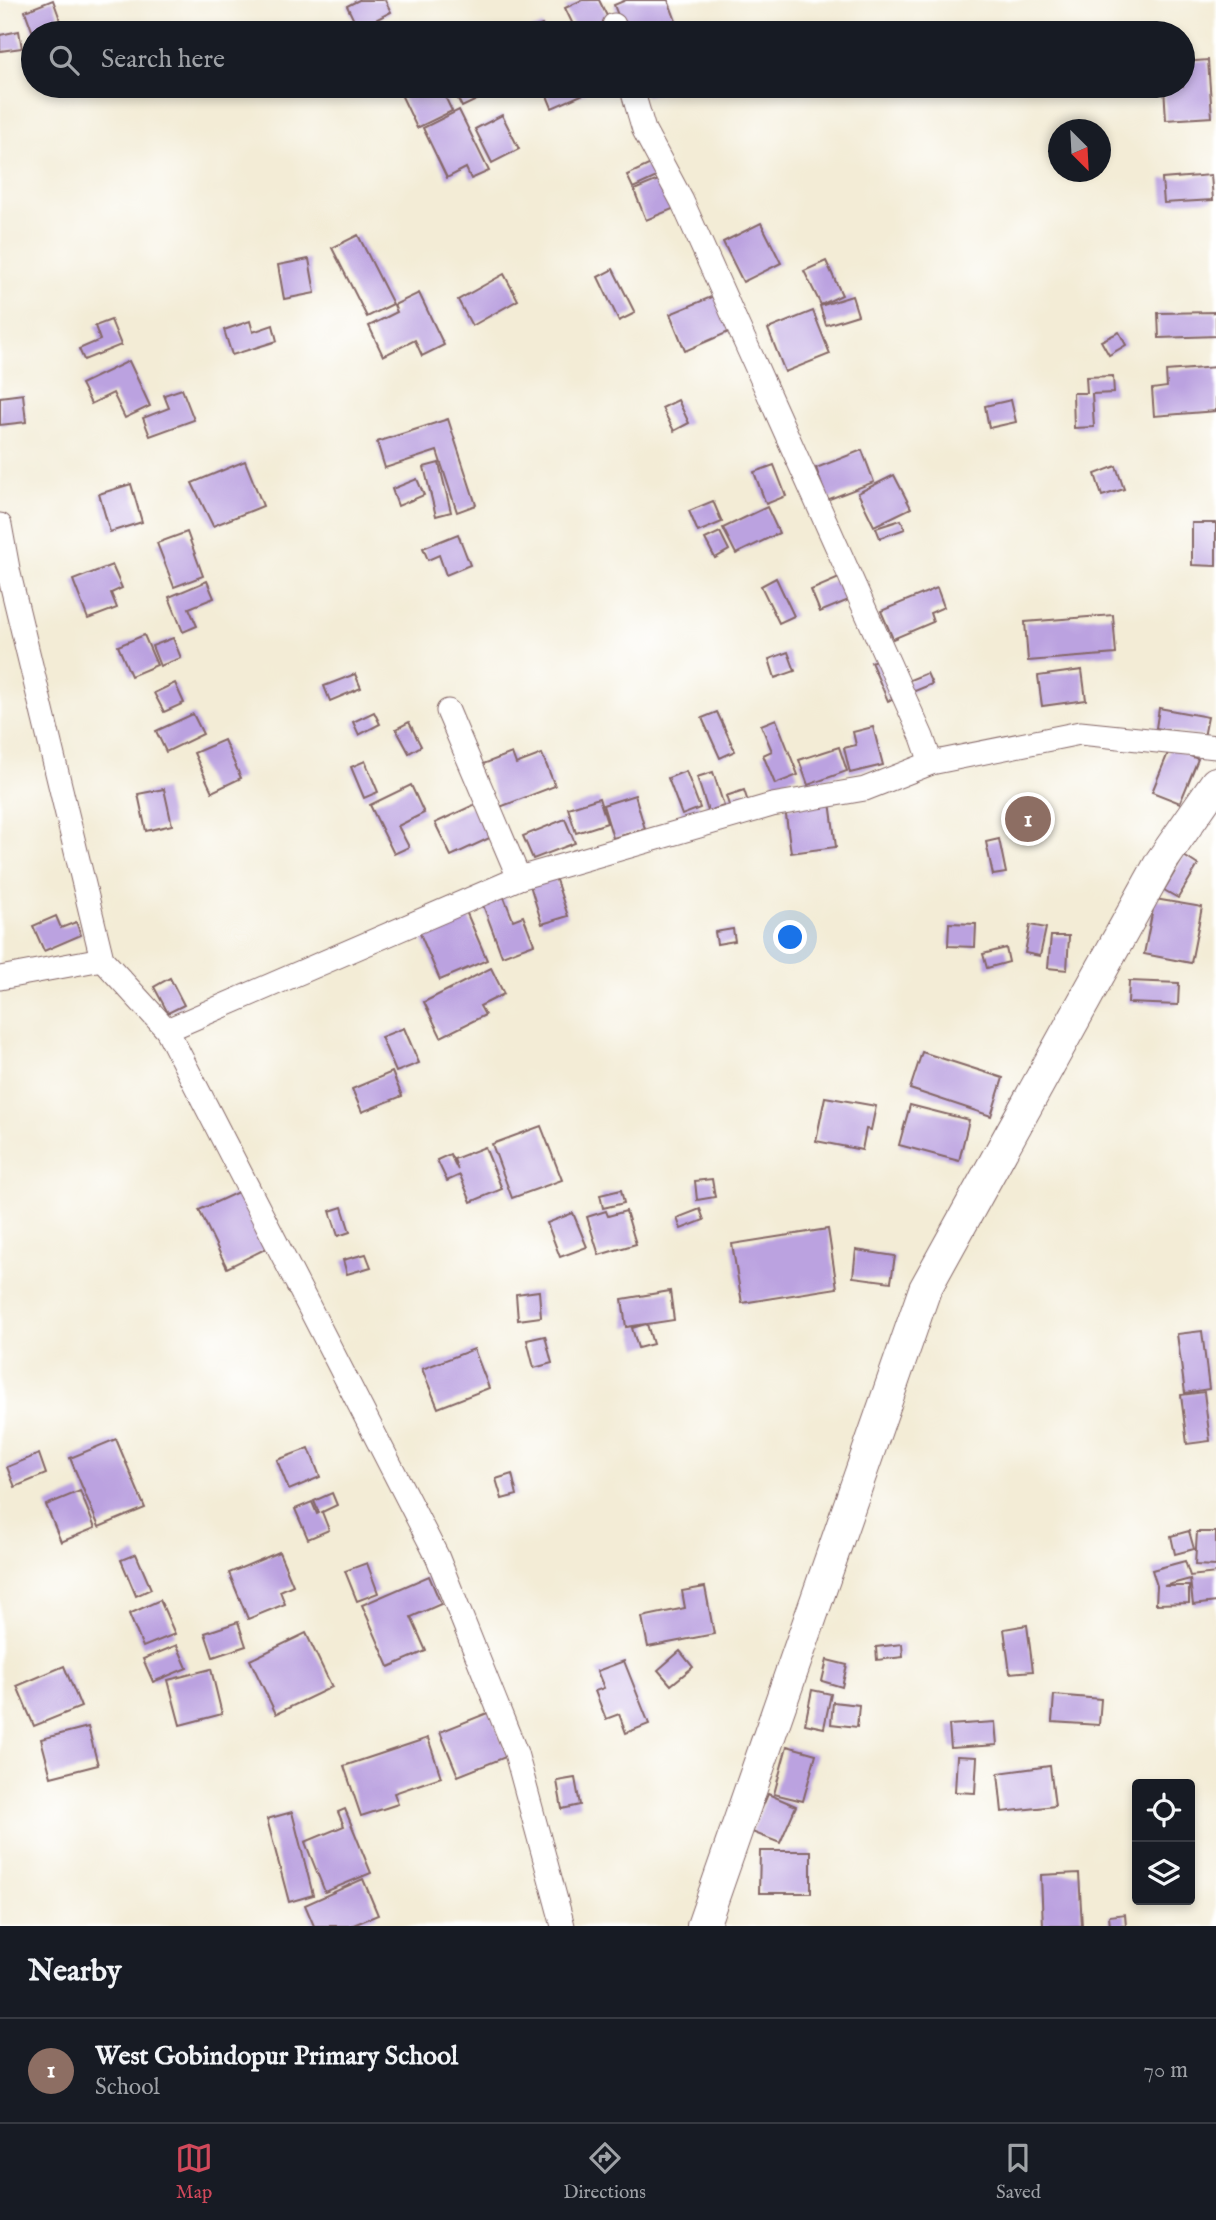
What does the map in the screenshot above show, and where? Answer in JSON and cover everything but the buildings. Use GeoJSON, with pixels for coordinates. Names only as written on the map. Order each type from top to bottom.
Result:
{"type":"FeatureCollection","features":[{"type":"Feature","properties":{"kind":"main road"},"geometry":{"type":"LineString","coordinates":[[703,1926],[925,1289],[1161,862],[1216,783]]}},
{"type":"Feature","properties":{"kind":"street"},"geometry":{"type":"LineString","coordinates":[[634,98],[644,131],[682,201],[922,737],[931,763]]}},
{"type":"Feature","properties":{"kind":"street"},"geometry":{"type":"LineString","coordinates":[[0,525],[9,574],[102,959],[167,1030],[437,1556],[516,1753],[564,1926]]}},
{"type":"Feature","properties":{"kind":"street"},"geometry":{"type":"LineString","coordinates":[[448,712],[519,878]]}},
{"type":"Feature","properties":{"kind":"street"},"geometry":{"type":"LineString","coordinates":[[167,1030],[519,878],[772,805],[865,789],[931,763],[1080,733],[1216,747]]}},
{"type":"Feature","properties":{"kind":"street"},"geometry":{"type":"LineString","coordinates":[[0,978],[102,959]]}},
{"type":"Feature","properties":{"kind":"place","name":"West Gobindopur Primary School"},"geometry":{"type":"Point","coordinates":[1028,819]}}]}
